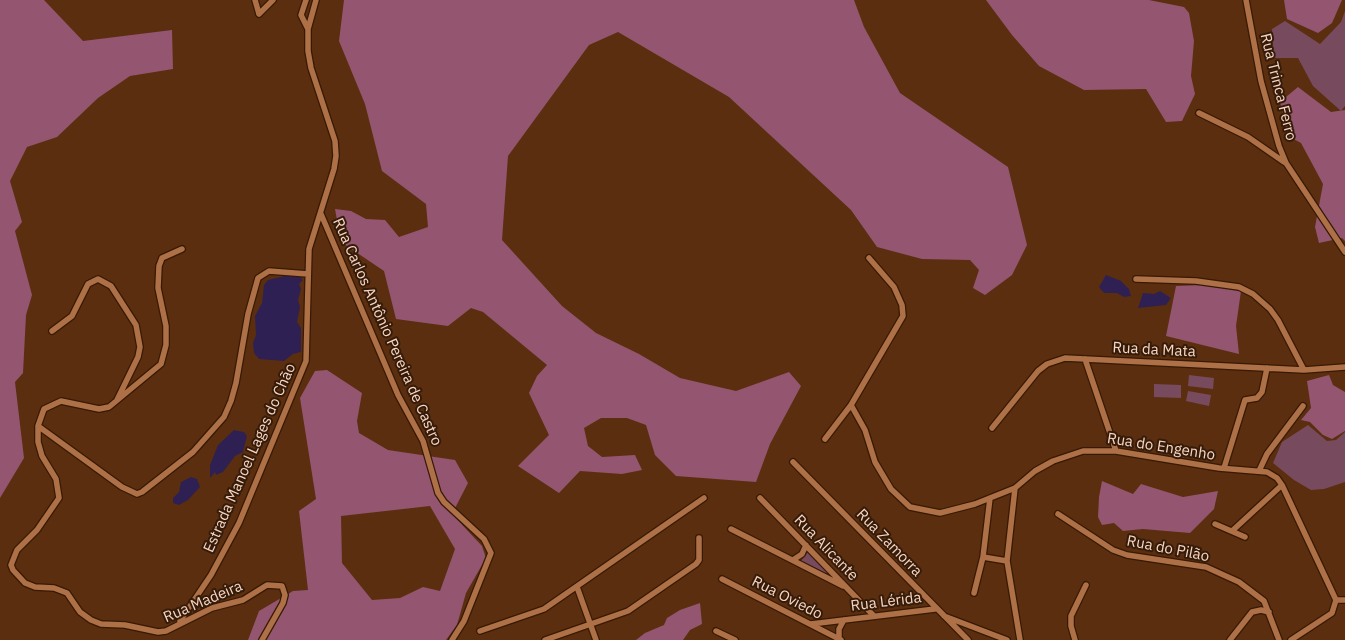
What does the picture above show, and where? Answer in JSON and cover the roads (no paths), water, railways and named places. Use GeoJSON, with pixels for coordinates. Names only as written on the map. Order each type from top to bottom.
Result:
{"type":"FeatureCollection","features":[{"type":"Feature","properties":{"kind":"street"},"geometry":{"type":"LineString","coordinates":[[255,0],[259,14],[273,0]]}},
{"type":"Feature","properties":{"kind":"street"},"geometry":{"type":"LineString","coordinates":[[306,0],[301,15],[308,29]]}},
{"type":"Feature","properties":{"kind":"street","name":"Estrada Manoel Lages do Chão"},"geometry":{"type":"LineString","coordinates":[[178,624],[211,575],[239,523],[304,369],[307,351],[308,274],[312,236],[321,214],[336,156],[335,141],[312,68],[308,29],[316,0]]}},
{"type":"Feature","properties":{"kind":"street","name":"Rua Trinca Ferro"},"geometry":{"type":"LineString","coordinates":[[1246,0],[1272,126],[1286,163],[1345,252]]}},
{"type":"Feature","properties":{"kind":"street"},"geometry":{"type":"LineString","coordinates":[[1200,114],[1248,137],[1286,163]]}},
{"type":"Feature","properties":{"kind":"street","name":"Rua Carlos Antônio Pereira de Castro"},"geometry":{"type":"LineString","coordinates":[[321,214],[398,395],[423,442],[438,493],[444,502],[484,539],[491,553],[464,621],[452,640]]}},
{"type":"Feature","properties":{"kind":"street"},"geometry":{"type":"LineString","coordinates":[[182,249],[162,258],[159,266],[158,288],[166,326],[166,345],[161,364],[117,402],[99,409],[66,401],[54,404],[44,409],[38,426],[122,487],[137,494],[193,452],[224,417],[234,392],[248,314],[258,278],[269,271],[308,274]]}},
{"type":"Feature","properties":{"kind":"street"},"geometry":{"type":"LineString","coordinates":[[825,439],[851,405],[903,316],[902,305],[894,287],[869,258]]}},
{"type":"Feature","properties":{"kind":"street"},"geometry":{"type":"LineString","coordinates":[[52,331],[72,316],[88,284],[98,279],[111,286],[136,325],[140,347],[138,357],[117,402]]}},
{"type":"Feature","properties":{"kind":"street"},"geometry":{"type":"LineString","coordinates":[[1136,279],[1204,282],[1239,287],[1253,294],[1270,309],[1278,320],[1304,370]]}},
{"type":"Feature","properties":{"kind":"street","name":"Rua da Mata"},"geometry":{"type":"LineString","coordinates":[[992,428],[1031,379],[1043,367],[1065,358],[1304,370],[1345,367]]}},
{"type":"Feature","properties":{"kind":"street"},"geometry":{"type":"LineString","coordinates":[[1085,359],[1116,451]]}},
{"type":"Feature","properties":{"kind":"street"},"geometry":{"type":"LineString","coordinates":[[1224,468],[1246,400],[1257,398],[1262,392],[1266,368]]}},
{"type":"Feature","properties":{"kind":"street","name":"Rua do Engenho"},"geometry":{"type":"LineString","coordinates":[[851,405],[865,430],[882,476],[900,500],[910,507],[944,514],[1015,488],[1035,471],[1069,454],[1083,450],[1116,451],[1224,468],[1259,471],[1273,475],[1282,486],[1336,600]]}},
{"type":"Feature","properties":{"kind":"street"},"geometry":{"type":"LineString","coordinates":[[1259,471],[1267,454],[1302,406]]}},
{"type":"Feature","properties":{"kind":"street","name":"Rua Madeira"},"geometry":{"type":"LineString","coordinates":[[38,426],[38,442],[42,456],[56,479],[59,498],[37,530],[17,550],[12,559],[13,570],[25,583],[34,587],[54,588],[67,592],[80,612],[101,624],[126,625],[162,632],[212,608],[243,600],[267,585],[282,586],[285,595],[283,603],[262,640]]}},
{"type":"Feature","properties":{"kind":"street","name":"Rua Zamorra"},"geometry":{"type":"LineString","coordinates":[[793,462],[935,609],[968,640]]}},
{"type":"Feature","properties":{"kind":"street"},"geometry":{"type":"LineString","coordinates":[[1232,532],[1282,486]]}},
{"type":"Feature","properties":{"kind":"street"},"geometry":{"type":"LineString","coordinates":[[1015,488],[1007,561],[1020,640]]}},
{"type":"Feature","properties":{"kind":"street"},"geometry":{"type":"LineString","coordinates":[[480,632],[538,612],[578,587],[704,498]]}},
{"type":"Feature","properties":{"kind":"street","name":"Rua Alicante"},"geometry":{"type":"LineString","coordinates":[[760,498],[874,616]]}},
{"type":"Feature","properties":{"kind":"street"},"geometry":{"type":"LineString","coordinates":[[974,593],[982,557],[990,498]]}},
{"type":"Feature","properties":{"kind":"street","name":"Rua do Pilão"},"geometry":{"type":"LineString","coordinates":[[1058,514],[1113,550],[1127,555],[1190,563],[1219,572],[1255,592],[1264,601],[1279,640]]}},
{"type":"Feature","properties":{"kind":"street"},"geometry":{"type":"LineString","coordinates":[[1214,524],[1245,537]]}},
{"type":"Feature","properties":{"kind":"street"},"geometry":{"type":"LineString","coordinates":[[731,529],[847,588]]}},
{"type":"Feature","properties":{"kind":"street"},"geometry":{"type":"LineString","coordinates":[[545,640],[628,611],[696,564],[699,560],[700,538]]}},
{"type":"Feature","properties":{"kind":"street"},"geometry":{"type":"LineString","coordinates":[[793,560],[802,554],[806,545]]}},
{"type":"Feature","properties":{"kind":"street"},"geometry":{"type":"LineString","coordinates":[[982,557],[1007,561]]}},
{"type":"Feature","properties":{"kind":"street","name":"Rua Oviedo"},"geometry":{"type":"LineString","coordinates":[[722,579],[840,640]]}},
{"type":"Feature","properties":{"kind":"street"},"geometry":{"type":"LineString","coordinates":[[1075,640],[1071,626],[1071,616],[1086,585]]}},
{"type":"Feature","properties":{"kind":"street"},"geometry":{"type":"LineString","coordinates":[[578,587],[596,640]]}},
{"type":"Feature","properties":{"kind":"street"},"geometry":{"type":"LineString","coordinates":[[1291,640],[1327,618],[1335,608],[1336,600],[1345,600]]}},
{"type":"Feature","properties":{"kind":"street","name":"Rua Lérida"},"geometry":{"type":"LineString","coordinates":[[811,624],[935,609]]}},
{"type":"Feature","properties":{"kind":"street"},"geometry":{"type":"LineString","coordinates":[[1230,640],[1252,612],[1261,610],[1269,612]]}},
{"type":"Feature","properties":{"kind":"street"},"geometry":{"type":"LineString","coordinates":[[942,615],[1007,640]]}},
{"type":"Feature","properties":{"kind":"street"},"geometry":{"type":"LineString","coordinates":[[840,640],[839,629],[844,620]]}},
{"type":"Feature","properties":{"kind":"street"},"geometry":{"type":"LineString","coordinates":[[716,630],[735,640]]}}]}
